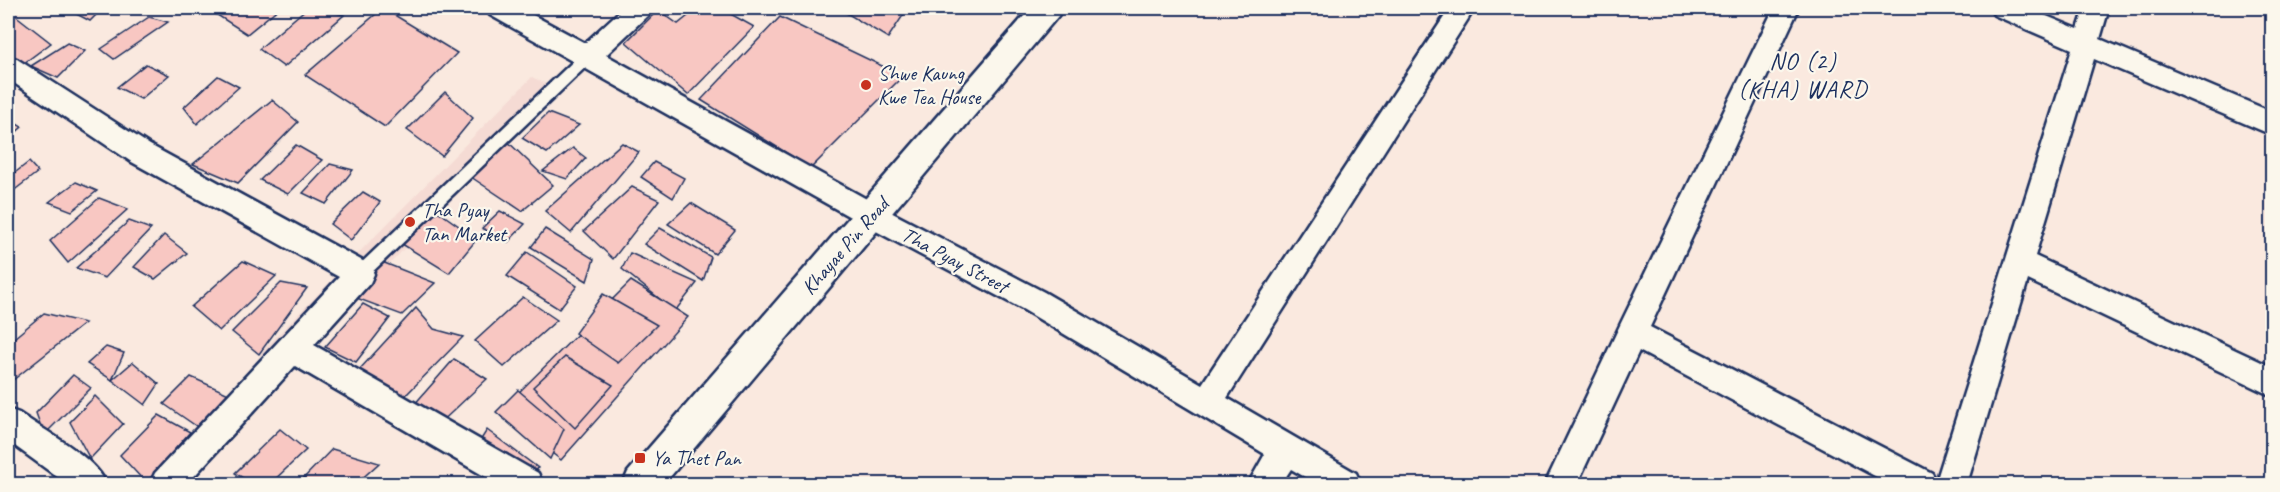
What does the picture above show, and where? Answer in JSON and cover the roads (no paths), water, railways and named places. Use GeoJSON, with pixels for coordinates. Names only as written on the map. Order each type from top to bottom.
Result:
{"type":"FeatureCollection","features":[{"type":"Feature","properties":{"kind":"main road","name":"Khayae Pin Road"},"geometry":{"type":"LineString","coordinates":[[641,484],[1048,8]]}},
{"type":"Feature","properties":{"kind":"street","name":"Tha Pyay Street"},"geometry":{"type":"LineString","coordinates":[[499,8],[871,215],[1034,301],[1345,484]]}},
{"type":"Feature","properties":{"kind":"street"},"geometry":{"type":"LineString","coordinates":[[588,56],[639,8]]}},
{"type":"Feature","properties":{"kind":"street"},"geometry":{"type":"LineString","coordinates":[[1206,404],[1463,8]]}},
{"type":"Feature","properties":{"kind":"street"},"geometry":{"type":"LineString","coordinates":[[1561,484],[1630,332],[1786,8]]}},
{"type":"Feature","properties":{"kind":"street"},"geometry":{"type":"LineString","coordinates":[[2003,8],[2272,124]]}},
{"type":"Feature","properties":{"kind":"street"},"geometry":{"type":"LineString","coordinates":[[1950,484],[2097,8]]}},
{"type":"Feature","properties":{"kind":"street"},"geometry":{"type":"LineString","coordinates":[[8,66],[140,153],[360,274],[166,484]]}},
{"type":"Feature","properties":{"kind":"street"},"geometry":{"type":"LineString","coordinates":[[2018,262],[2272,382]]}},
{"type":"Feature","properties":{"kind":"street"},"geometry":{"type":"LineString","coordinates":[[1630,332],[1921,484]]}},
{"type":"Feature","properties":{"kind":"street"},"geometry":{"type":"LineString","coordinates":[[293,349],[527,484]]}},
{"type":"Feature","properties":{"kind":"street"},"geometry":{"type":"LineString","coordinates":[[8,423],[75,470],[90,484]]}},
{"type":"Feature","properties":{"kind":"street"},"geometry":{"type":"LineString","coordinates":[[1264,484],[1285,450]]}},
{"type":"Feature","properties":{"kind":"lane"},"geometry":{"type":"LineString","coordinates":[[360,274],[588,56]]}},
{"type":"Feature","properties":{"kind":"place","name":"Shwe Kaung Kwe Tea House"},"geometry":{"type":"Point","coordinates":[866,85]}},
{"type":"Feature","properties":{"kind":"place","name":"Tha Pyay Tan Market"},"geometry":{"type":"Point","coordinates":[410,222]}},
{"type":"Feature","properties":{"kind":"place","name":"Ya Thet Pan"},"geometry":{"type":"Point","coordinates":[640,458]}},
{"type":"Feature","properties":{"kind":"district","name":"NO (2) (KHA) WARD"},"geometry":{"type":"Point","coordinates":[1803,75]}}]}
